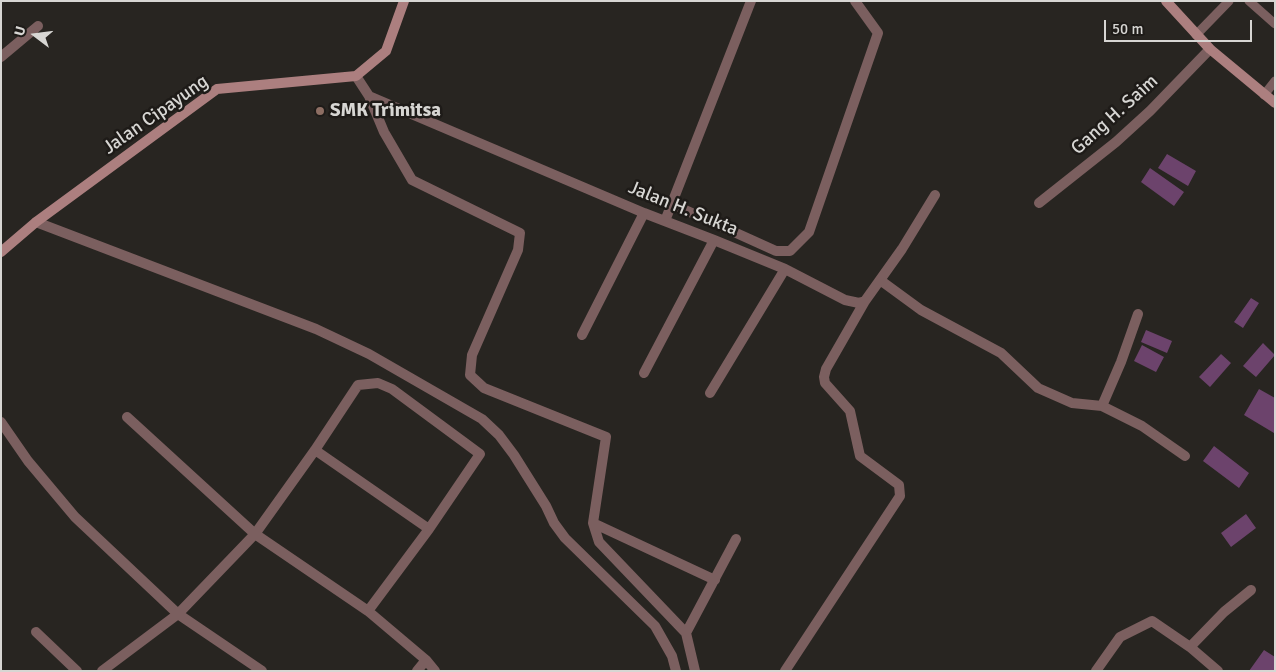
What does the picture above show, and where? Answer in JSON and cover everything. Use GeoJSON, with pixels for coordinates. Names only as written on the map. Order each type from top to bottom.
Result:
{"type":"FeatureCollection","features":[{"type":"Feature","properties":{"kind":"main road"},"geometry":{"type":"LineString","coordinates":[[356,76],[386,51],[404,1]]}},
{"type":"Feature","properties":{"kind":"main road"},"geometry":{"type":"LineString","coordinates":[[1166,1],[1210,49],[1275,103]]}},
{"type":"Feature","properties":{"kind":"main road","name":"Jalan Cipayung"},"geometry":{"type":"LineString","coordinates":[[1,252],[36,222],[218,89],[356,76]]}},
{"type":"Feature","properties":{"kind":"street"},"geometry":{"type":"LineString","coordinates":[[666,221],[751,1]]}},
{"type":"Feature","properties":{"kind":"street"},"geometry":{"type":"LineString","coordinates":[[672,204],[776,252],[790,251],[809,232],[878,32],[855,1]]}},
{"type":"Feature","properties":{"kind":"street"},"geometry":{"type":"LineString","coordinates":[[1,57],[38,26]]}},
{"type":"Feature","properties":{"kind":"street","name":"Gang H. Saim"},"geometry":{"type":"LineString","coordinates":[[1039,202],[1116,142],[1150,111],[1210,49]]}},
{"type":"Feature","properties":{"kind":"street"},"geometry":{"type":"LineString","coordinates":[[356,76],[369,96],[384,132],[412,180],[520,233],[518,250],[472,355],[470,375],[484,388],[606,437],[593,523],[599,542],[686,633],[695,671]]}},
{"type":"Feature","properties":{"kind":"street","name":"Jalan H. Sukta"},"geometry":{"type":"LineString","coordinates":[[369,96],[644,213],[785,269],[845,300],[859,304],[865,301]]}},
{"type":"Feature","properties":{"kind":"street"},"geometry":{"type":"LineString","coordinates":[[785,671],[900,496],[899,485],[860,456],[850,411],[825,383],[824,377],[826,370],[865,301],[902,249],[935,195]]}},
{"type":"Feature","properties":{"kind":"street"},"geometry":{"type":"LineString","coordinates":[[582,335],[644,213]]}},
{"type":"Feature","properties":{"kind":"street"},"geometry":{"type":"LineString","coordinates":[[36,222],[316,329],[369,354],[482,419],[499,435],[514,454],[546,506],[554,523],[565,538],[655,626],[672,656],[676,671]]}},
{"type":"Feature","properties":{"kind":"street"},"geometry":{"type":"LineString","coordinates":[[644,373],[714,240]]}},
{"type":"Feature","properties":{"kind":"street"},"geometry":{"type":"LineString","coordinates":[[710,393],[785,269]]}},
{"type":"Feature","properties":{"kind":"street"},"geometry":{"type":"LineString","coordinates":[[880,280],[921,310],[1001,353],[1038,388],[1072,403],[1102,406],[1142,426],[1185,456]]}},
{"type":"Feature","properties":{"kind":"street"},"geometry":{"type":"LineString","coordinates":[[1102,406],[1122,362],[1138,314]]}},
{"type":"Feature","properties":{"kind":"street"},"geometry":{"type":"LineString","coordinates":[[102,671],[178,614],[255,534],[315,450],[358,385],[378,383],[392,390],[480,454],[429,528],[368,610]]}},
{"type":"Feature","properties":{"kind":"street"},"geometry":{"type":"LineString","coordinates":[[127,417],[255,534],[368,610],[426,660],[435,671]]}},
{"type":"Feature","properties":{"kind":"street"},"geometry":{"type":"LineString","coordinates":[[1,422],[28,462],[75,517],[178,614],[262,671]]}},
{"type":"Feature","properties":{"kind":"street"},"geometry":{"type":"LineString","coordinates":[[315,450],[429,528]]}},
{"type":"Feature","properties":{"kind":"street"},"geometry":{"type":"LineString","coordinates":[[593,523],[715,580]]}},
{"type":"Feature","properties":{"kind":"street"},"geometry":{"type":"LineString","coordinates":[[686,633],[736,539]]}},
{"type":"Feature","properties":{"kind":"street"},"geometry":{"type":"LineString","coordinates":[[1190,647],[1224,612],[1251,590]]}},
{"type":"Feature","properties":{"kind":"street"},"geometry":{"type":"LineString","coordinates":[[1096,671],[1120,637],[1152,621],[1190,647],[1218,671]]}},
{"type":"Feature","properties":{"kind":"street"},"geometry":{"type":"LineString","coordinates":[[36,632],[77,671]]}},
{"type":"Feature","properties":{"kind":"street"},"geometry":{"type":"LineString","coordinates":[[417,671],[426,660]]}},
{"type":"Feature","properties":{"kind":"lane"},"geometry":{"type":"LineString","coordinates":[[1196,35],[1229,1]]}},
{"type":"Feature","properties":{"kind":"lane"},"geometry":{"type":"LineString","coordinates":[[1249,1],[1275,24]]}},
{"type":"Feature","properties":{"kind":"lane"},"geometry":{"type":"LineString","coordinates":[[1264,95],[1275,81]]}},
{"type":"Feature","properties":{"kind":"building"},"geometry":{"type":"Polygon","coordinates":[[[1167,154],[1196,171],[1188,186],[1158,168],[1167,154]]]}},
{"type":"Feature","properties":{"kind":"building"},"geometry":{"type":"Polygon","coordinates":[[[1150,168],[1184,192],[1174,206],[1141,182],[1150,168]]]}},
{"type":"Feature","properties":{"kind":"building"},"geometry":{"type":"Polygon","coordinates":[[[1251,298],[1259,303],[1243,328],[1234,322],[1251,298]]]}},
{"type":"Feature","properties":{"kind":"building"},"geometry":{"type":"Polygon","coordinates":[[[1146,330],[1172,341],[1167,353],[1141,342],[1146,330]]]}},
{"type":"Feature","properties":{"kind":"building"},"geometry":{"type":"Polygon","coordinates":[[[1263,343],[1275,355],[1256,377],[1243,366],[1263,343]]]}},
{"type":"Feature","properties":{"kind":"building"},"geometry":{"type":"Polygon","coordinates":[[[1142,345],[1164,357],[1156,372],[1134,361],[1142,345]]]}},
{"type":"Feature","properties":{"kind":"building"},"geometry":{"type":"Polygon","coordinates":[[[1221,354],[1231,363],[1210,387],[1199,377],[1221,354]]]}},
{"type":"Feature","properties":{"kind":"building"},"geometry":{"type":"Polygon","coordinates":[[[1259,389],[1275,398],[1274,433],[1244,415],[1259,389]]]}},
{"type":"Feature","properties":{"kind":"building"},"geometry":{"type":"Polygon","coordinates":[[[1214,446],[1249,473],[1239,488],[1203,461],[1214,446]]]}},
{"type":"Feature","properties":{"kind":"building"},"geometry":{"type":"Polygon","coordinates":[[[1246,514],[1256,528],[1231,547],[1221,533],[1246,514]]]}},
{"type":"Feature","properties":{"kind":"building"},"geometry":{"type":"Polygon","coordinates":[[[1264,650],[1275,657],[1275,671],[1249,671],[1264,650]]]}},
{"type":"Feature","properties":{"kind":"place","name":"SMK Trimitsa"},"geometry":{"type":"Point","coordinates":[320,111]}}]}
